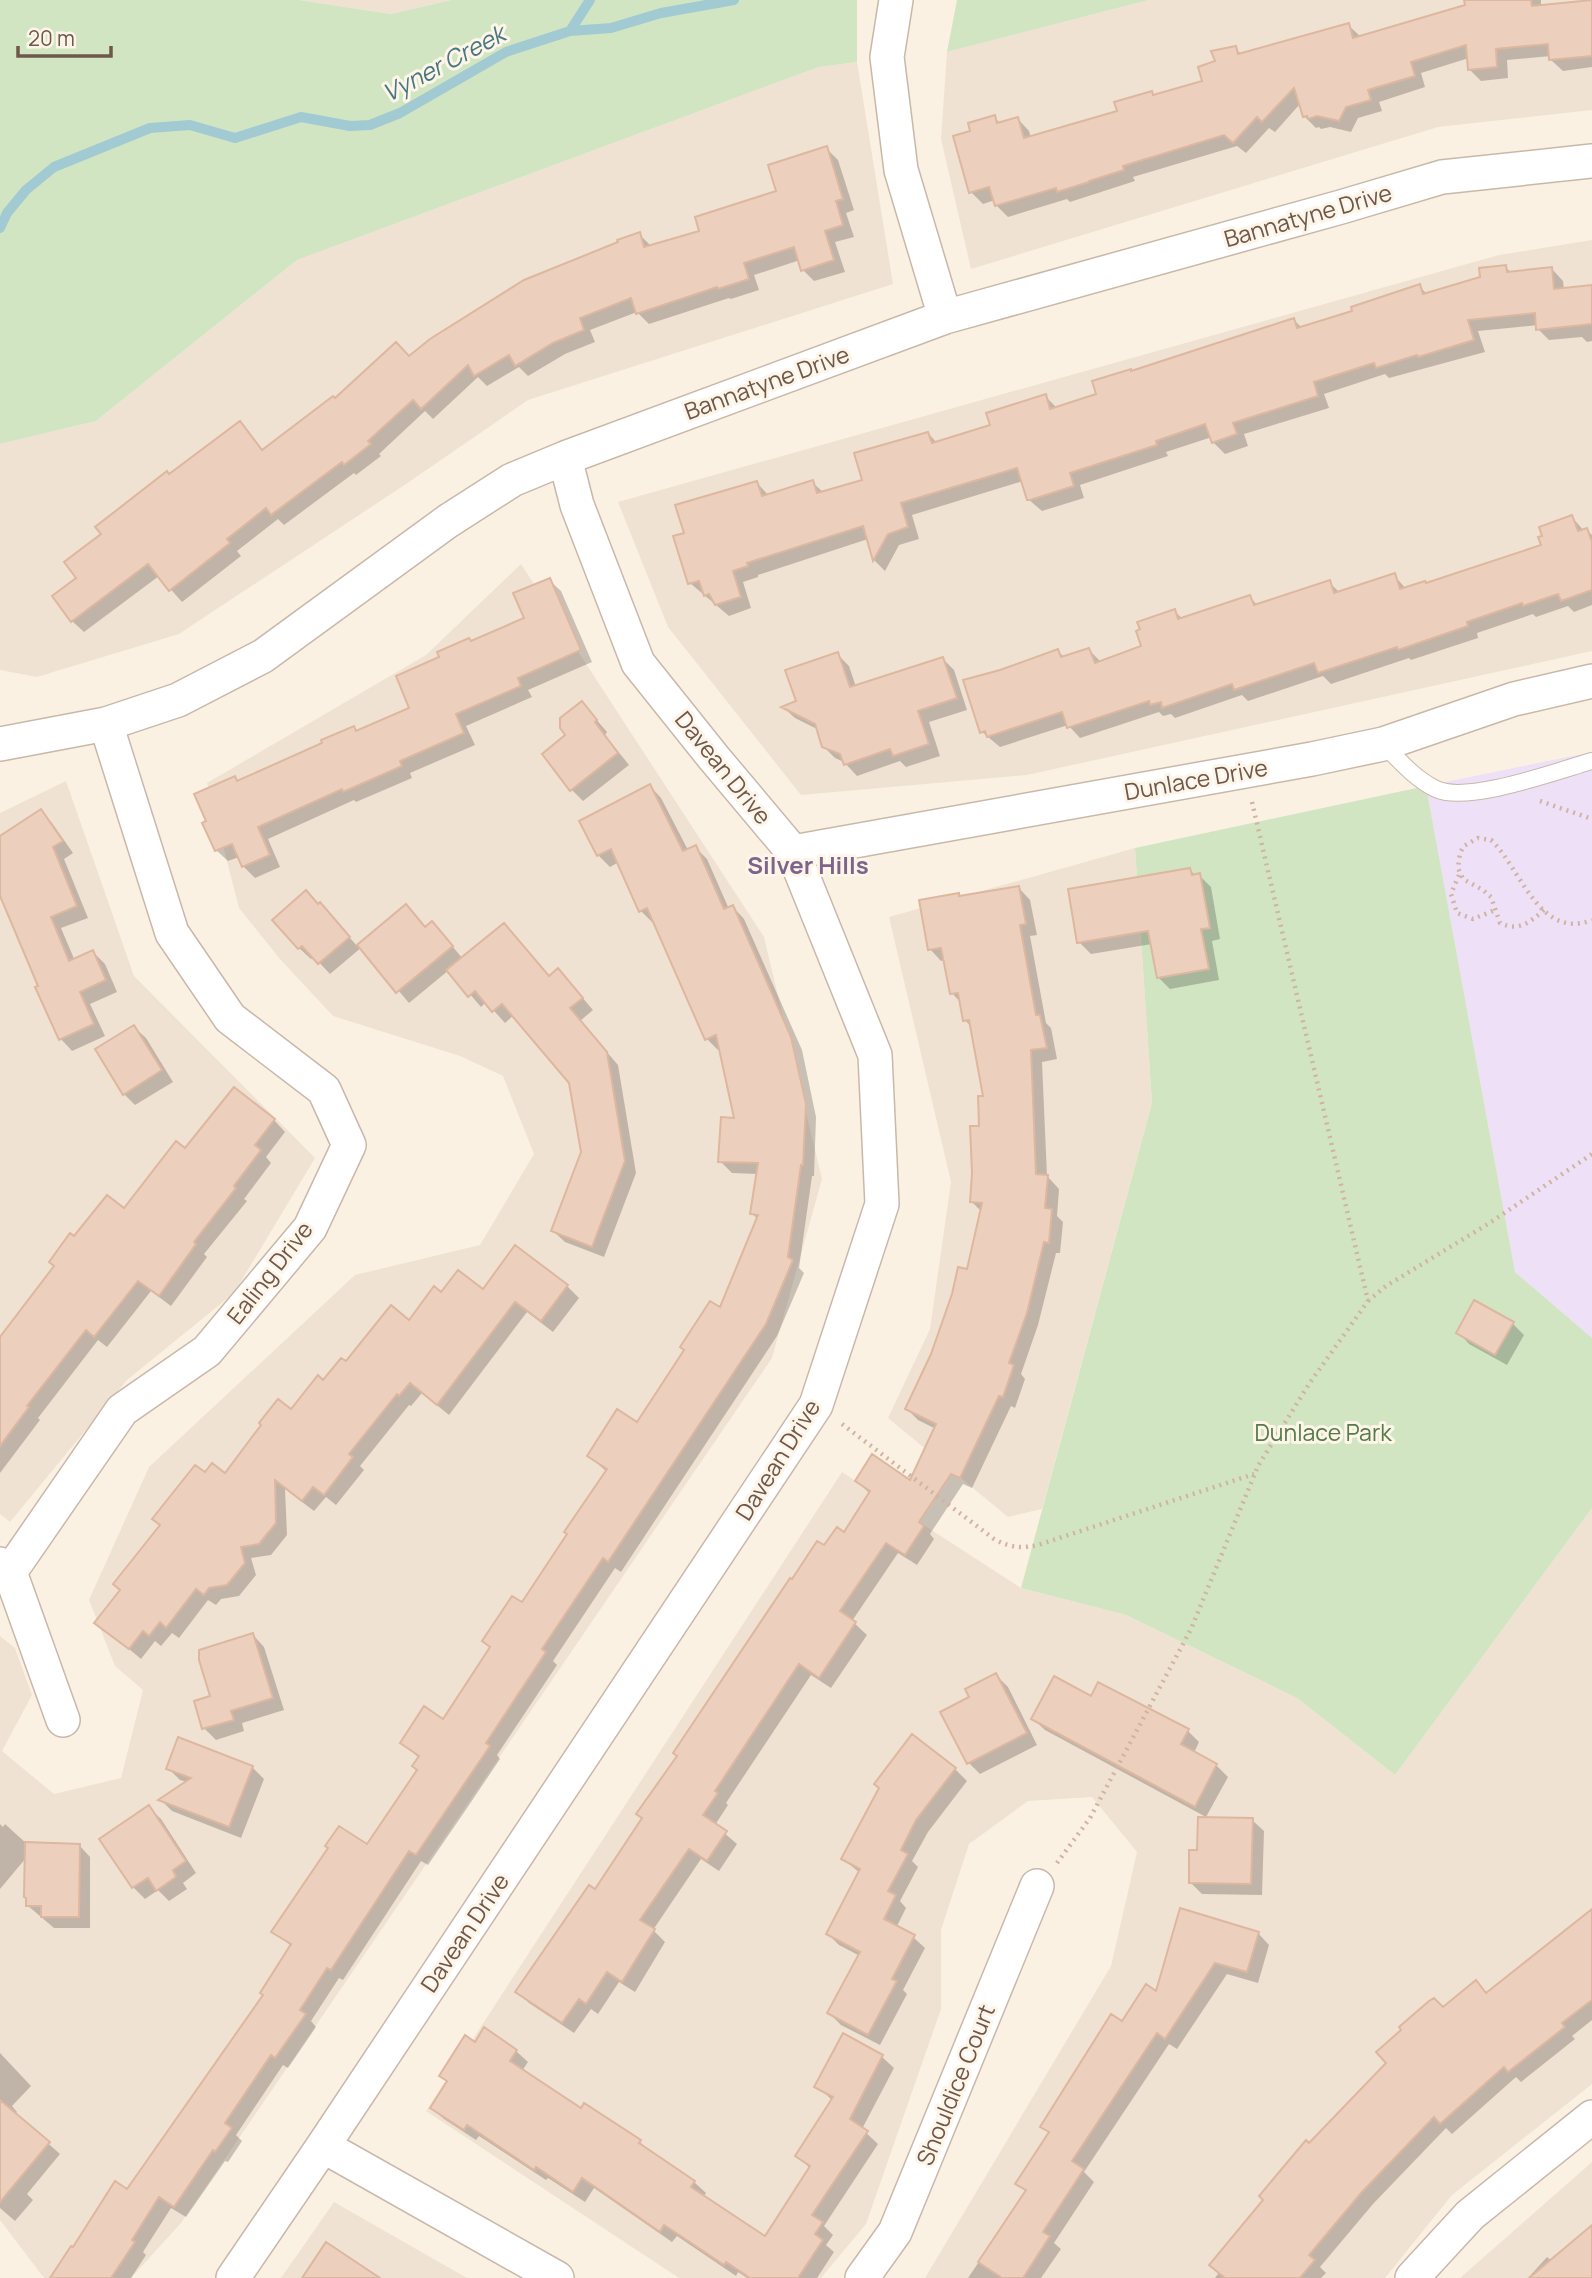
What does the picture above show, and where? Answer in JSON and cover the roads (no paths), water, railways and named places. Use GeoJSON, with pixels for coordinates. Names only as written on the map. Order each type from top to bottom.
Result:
{"type":"FeatureCollection","features":[{"type":"Feature","properties":{"kind":"street"},"geometry":{"type":"LineString","coordinates":[[896,0],[887,57],[901,170],[945,317]]}},
{"type":"Feature","properties":{"kind":"street","name":"Bannatyne Drive"},"geometry":{"type":"LineString","coordinates":[[0,744],[106,724],[178,700],[262,656],[448,521],[512,480],[565,457],[945,317],[1442,177],[1592,161]]}},
{"type":"Feature","properties":{"kind":"street","name":"Davean Drive"},"geometry":{"type":"LineString","coordinates":[[233,2278],[816,1405],[882,1204],[875,1055],[793,852],[638,663],[577,505],[565,457]]}},
{"type":"Feature","properties":{"kind":"street","name":"Dunlace Drive"},"geometry":{"type":"LineString","coordinates":[[793,852],[1312,760],[1382,744],[1514,699],[1592,681]]}},
{"type":"Feature","properties":{"kind":"street","name":"Ealing Drive"},"geometry":{"type":"LineString","coordinates":[[63,1720],[5,1568],[122,1410],[207,1351],[310,1228],[349,1144],[324,1090],[230,1018],[172,933],[106,724]]}},
{"type":"Feature","properties":{"kind":"street","name":"Shouldice Court"},"geometry":{"type":"LineString","coordinates":[[862,2278],[895,2232],[1037,1886]]}},
{"type":"Feature","properties":{"kind":"street"},"geometry":{"type":"LineString","coordinates":[[1412,2278],[1470,2215],[1592,2117]]}},
{"type":"Feature","properties":{"kind":"street"},"geometry":{"type":"LineString","coordinates":[[323,2146],[557,2278]]}},
{"type":"Feature","properties":{"kind":"lane"},"geometry":{"type":"LineString","coordinates":[[1382,744],[1415,775],[1437,789],[1457,793],[1497,787],[1592,761]]}},
{"type":"Feature","properties":{"kind":"waterway"},"geometry":{"type":"LineString","coordinates":[[570,31],[590,0]]}},
{"type":"Feature","properties":{"kind":"waterway","name":"Vyner Creek"},"geometry":{"type":"LineString","coordinates":[[0,228],[7,213],[26,190],[54,167],[150,128],[190,125],[235,138],[301,117],[350,126],[370,125],[400,113],[506,52],[570,31],[611,28],[661,13],[734,0]]}},
{"type":"Feature","properties":{"kind":"district","name":"Silver Hills"},"geometry":{"type":"Point","coordinates":[808,866]}},
{"type":"Feature","properties":{"kind":"park label","name":"Dunlace Park"},"geometry":{"type":"Point","coordinates":[1323,1433]}}]}
